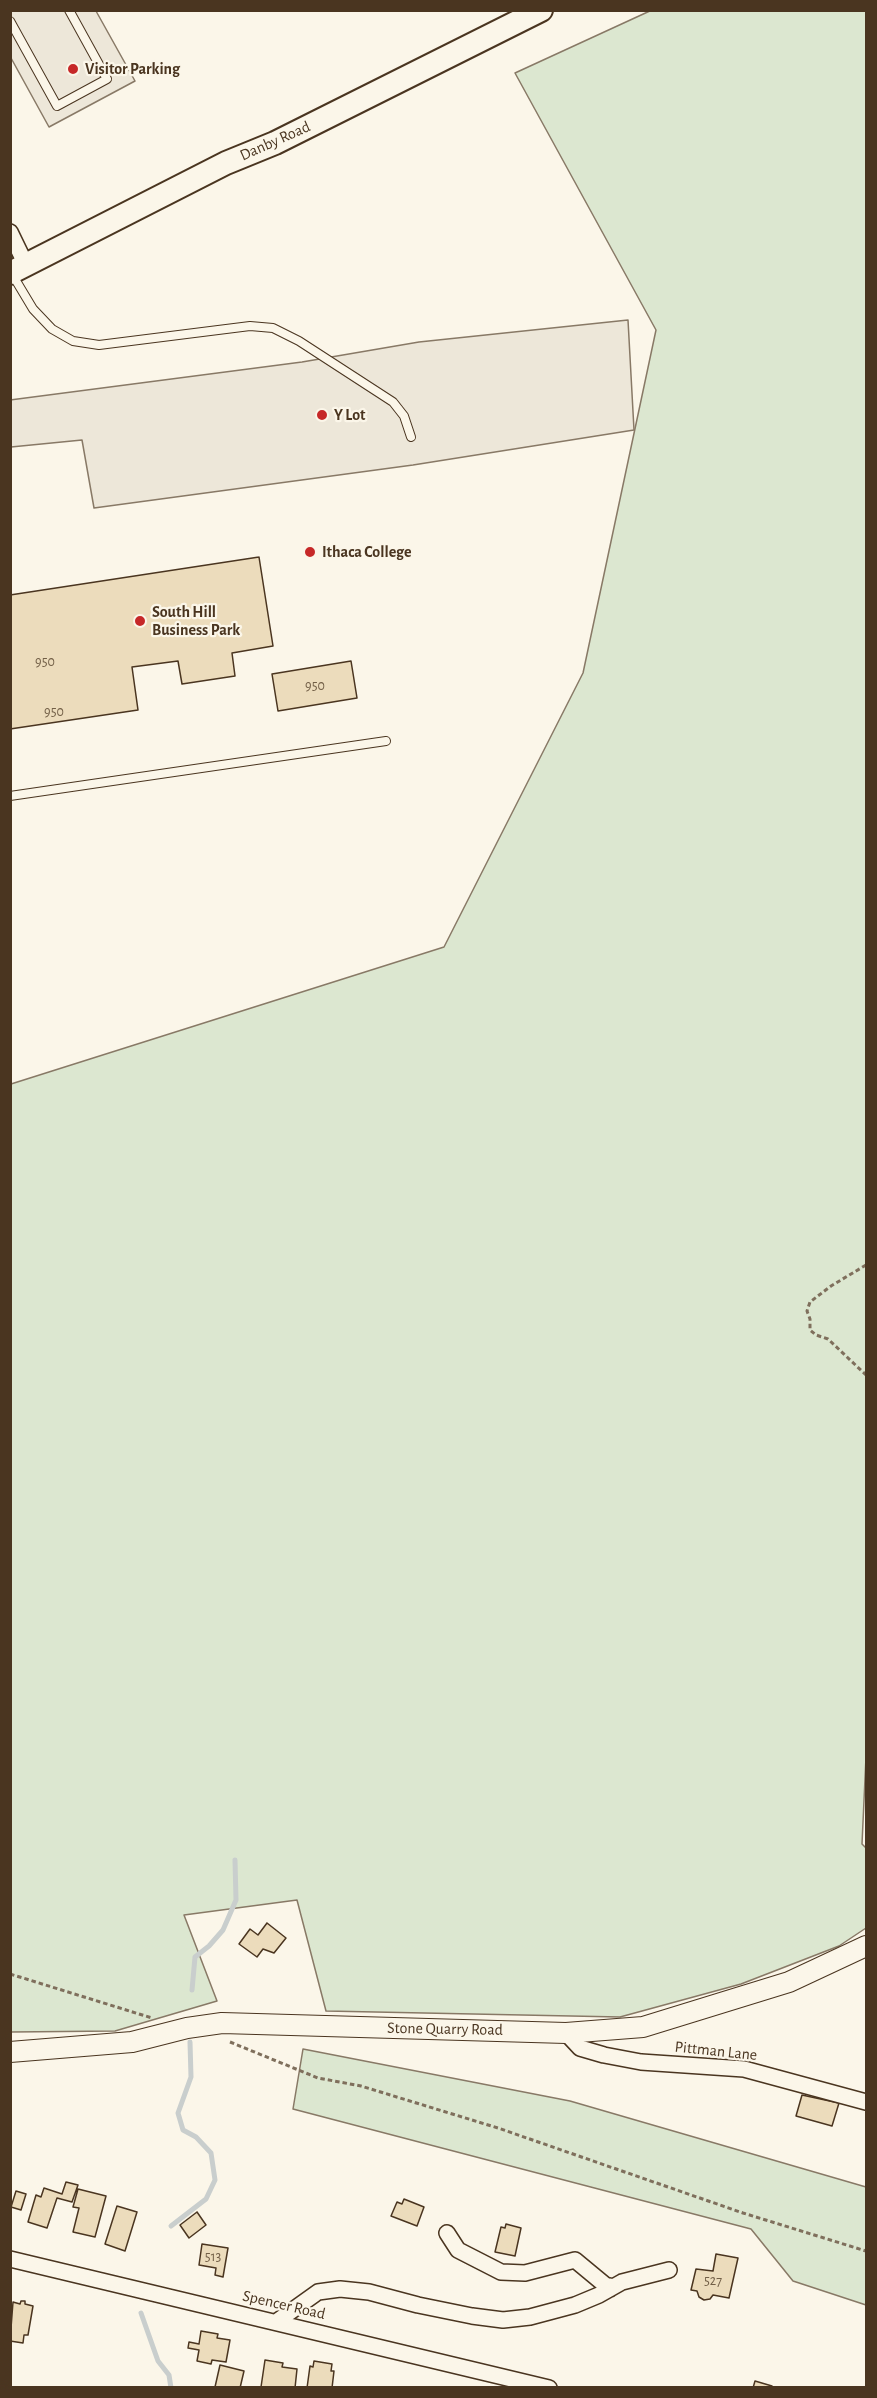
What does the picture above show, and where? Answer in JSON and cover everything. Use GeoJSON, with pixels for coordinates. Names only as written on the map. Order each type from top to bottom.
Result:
{"type":"FeatureCollection","features":[{"type":"Feature","properties":{"kind":"main road","name":"Danby Road"},"geometry":{"type":"LineString","coordinates":[[16,270],[226,163],[275,143],[541,10]]}},
{"type":"Feature","properties":{"kind":"street"},"geometry":{"type":"LineString","coordinates":[[10,232],[16,270]]}},
{"type":"Feature","properties":{"kind":"street","name":"Stone Quarry Road"},"geometry":{"type":"LineString","coordinates":[[10,2052],[132,2042],[187,2028],[222,2023],[566,2033],[643,2027],[789,1982],[867,1946]]}},
{"type":"Feature","properties":{"kind":"street","name":"Pittman Lane"},"geometry":{"type":"LineString","coordinates":[[566,2033],[580,2048],[604,2055],[641,2062],[744,2069],[867,2102]]}},
{"type":"Feature","properties":{"kind":"street"},"geometry":{"type":"LineString","coordinates":[[447,2233],[458,2250],[501,2272],[525,2273],[575,2260],[610,2288]]}},
{"type":"Feature","properties":{"kind":"street","name":"Spencer Road"},"geometry":{"type":"LineString","coordinates":[[10,2259],[549,2388]]}},
{"type":"Feature","properties":{"kind":"street"},"geometry":{"type":"LineString","coordinates":[[276,2322],[318,2292],[340,2289],[369,2292],[447,2312],[503,2320],[530,2317],[575,2305],[622,2282],[669,2270]]}},
{"type":"Feature","properties":{"kind":"lane"},"geometry":{"type":"LineString","coordinates":[[10,21],[57,106],[106,79],[69,10]]}},
{"type":"Feature","properties":{"kind":"lane"},"geometry":{"type":"LineString","coordinates":[[16,270],[33,309],[52,329],[73,341],[99,345],[250,326],[273,328],[299,341],[393,402],[404,416],[411,437]]}},
{"type":"Feature","properties":{"kind":"lane"},"geometry":{"type":"LineString","coordinates":[[10,796],[386,741]]}},
{"type":"Feature","properties":{"kind":"path"},"geometry":{"type":"LineString","coordinates":[[867,1265],[831,1286],[810,1302],[807,1311],[810,1330],[828,1340],[867,1375]]}},
{"type":"Feature","properties":{"kind":"path"},"geometry":{"type":"LineString","coordinates":[[10,1974],[155,2018]]}},
{"type":"Feature","properties":{"kind":"path"},"geometry":{"type":"LineString","coordinates":[[223,2040],[318,2078],[361,2086],[498,2128],[743,2213],[867,2251]]}},
{"type":"Feature","properties":{"kind":"green space"},"geometry":{"type":"Polygon","coordinates":[[[652,10],[866,11],[866,1757],[862,1844],[866,1848],[866,1928],[839,1946],[741,1984],[620,2017],[326,2011],[297,1900],[184,1915],[217,2001],[115,2031],[11,2032],[11,1084],[444,947],[583,673],[656,330],[515,73],[652,10]]]}},
{"type":"Feature","properties":{"kind":"green space"},"geometry":{"type":"Polygon","coordinates":[[[303,2049],[570,2101],[866,2187],[866,2305],[793,2281],[751,2229],[293,2109],[303,2049]]]}},
{"type":"Feature","properties":{"kind":"shaded area","name":"Visitor Parking"},"geometry":{"type":"Polygon","coordinates":[[[10,11],[96,11],[135,81],[49,127],[11,58],[10,11]]]}},
{"type":"Feature","properties":{"kind":"shaded area","name":"Y Lot"},"geometry":{"type":"Polygon","coordinates":[[[628,320],[634,430],[413,465],[94,508],[82,440],[11,447],[10,400],[302,362],[419,342],[628,320]]]}},
{"type":"Feature","properties":{"kind":"building","name":"South Hill Business Park"},"geometry":{"type":"Polygon","coordinates":[[[259,557],[273,646],[232,653],[235,676],[182,684],[178,661],[132,667],[138,710],[10,729],[10,595],[259,557]]]}},
{"type":"Feature","properties":{"kind":"building"},"geometry":{"type":"Polygon","coordinates":[[[351,661],[357,698],[278,711],[272,674],[351,661]]]}},
{"type":"Feature","properties":{"kind":"building"},"geometry":{"type":"Polygon","coordinates":[[[267,1923],[286,1938],[274,1953],[263,1949],[257,1957],[239,1944],[250,1929],[258,1935],[267,1923]]]}},
{"type":"Feature","properties":{"kind":"building"},"geometry":{"type":"Polygon","coordinates":[[[802,2095],[839,2103],[832,2126],[796,2116],[802,2095]]]}},
{"type":"Feature","properties":{"kind":"building"},"geometry":{"type":"Polygon","coordinates":[[[66,2182],[78,2185],[72,2202],[57,2198],[47,2228],[28,2222],[36,2195],[41,2197],[44,2188],[62,2194],[66,2182]]]}},
{"type":"Feature","properties":{"kind":"building"},"geometry":{"type":"Polygon","coordinates":[[[78,2189],[106,2196],[95,2237],[73,2232],[79,2208],[73,2207],[78,2189]]]}},
{"type":"Feature","properties":{"kind":"building"},"geometry":{"type":"Polygon","coordinates":[[[16,2191],[26,2194],[21,2210],[11,2207],[16,2191]]]}},
{"type":"Feature","properties":{"kind":"building"},"geometry":{"type":"Polygon","coordinates":[[[404,2199],[424,2207],[417,2226],[391,2216],[397,2202],[402,2204],[404,2199]]]}},
{"type":"Feature","properties":{"kind":"building"},"geometry":{"type":"Polygon","coordinates":[[[117,2206],[137,2212],[125,2251],[105,2244],[117,2206]]]}},
{"type":"Feature","properties":{"kind":"building"},"geometry":{"type":"Polygon","coordinates":[[[197,2212],[206,2225],[189,2238],[180,2225],[197,2212]]]}},
{"type":"Feature","properties":{"kind":"building"},"geometry":{"type":"Polygon","coordinates":[[[506,2224],[521,2228],[515,2256],[495,2252],[501,2227],[505,2228],[506,2224]]]}},
{"type":"Feature","properties":{"kind":"building"},"geometry":{"type":"Polygon","coordinates":[[[202,2244],[228,2248],[223,2277],[215,2275],[216,2268],[199,2265],[202,2244]]]}},
{"type":"Feature","properties":{"kind":"building"},"geometry":{"type":"Polygon","coordinates":[[[716,2254],[738,2258],[729,2298],[713,2295],[710,2299],[704,2300],[699,2297],[697,2291],[691,2290],[696,2269],[713,2271],[716,2254]]]}},
{"type":"Feature","properties":{"kind":"building"},"geometry":{"type":"Polygon","coordinates":[[[21,2301],[33,2306],[28,2335],[24,2335],[23,2343],[10,2341],[13,2302],[20,2304],[21,2301]]]}},
{"type":"Feature","properties":{"kind":"building"},"geometry":{"type":"Polygon","coordinates":[[[201,2331],[218,2334],[217,2338],[230,2340],[226,2362],[212,2360],[211,2364],[197,2361],[199,2350],[188,2348],[189,2342],[199,2344],[201,2331]]]}},
{"type":"Feature","properties":{"kind":"building"},"geometry":{"type":"Polygon","coordinates":[[[265,2360],[283,2363],[282,2367],[297,2369],[295,2388],[261,2387],[265,2360]]]}},
{"type":"Feature","properties":{"kind":"building"},"geometry":{"type":"Polygon","coordinates":[[[314,2361],[332,2364],[331,2371],[334,2371],[332,2388],[307,2388],[310,2366],[313,2367],[314,2361]]]}},
{"type":"Feature","properties":{"kind":"building"},"geometry":{"type":"Polygon","coordinates":[[[220,2365],[244,2371],[240,2388],[215,2387],[220,2365]]]}},
{"type":"Feature","properties":{"kind":"building"},"geometry":{"type":"Polygon","coordinates":[[[755,2381],[772,2386],[772,2388],[753,2388],[755,2381]]]}},
{"type":"Feature","properties":{"kind":"waterway"},"geometry":{"type":"LineString","coordinates":[[192,1990],[195,1957],[223,1930],[236,1900],[235,1860]]}},
{"type":"Feature","properties":{"kind":"waterway"},"geometry":{"type":"LineString","coordinates":[[171,2226],[206,2199],[215,2180],[211,2153],[196,2137],[183,2130],[178,2113],[191,2077],[190,2042]]}},
{"type":"Feature","properties":{"kind":"waterway"},"geometry":{"type":"LineString","coordinates":[[141,2313],[158,2361],[169,2375],[171,2388]]}},
{"type":"Feature","properties":{"kind":"place","name":"Visitor Parking"},"geometry":{"type":"Point","coordinates":[73,69]}},
{"type":"Feature","properties":{"kind":"place","name":"Y Lot"},"geometry":{"type":"Point","coordinates":[322,415]}},
{"type":"Feature","properties":{"kind":"place","name":"Ithaca College"},"geometry":{"type":"Point","coordinates":[310,552]}},
{"type":"Feature","properties":{"kind":"place","name":"South Hill Business Park"},"geometry":{"type":"Point","coordinates":[140,621]}}]}
